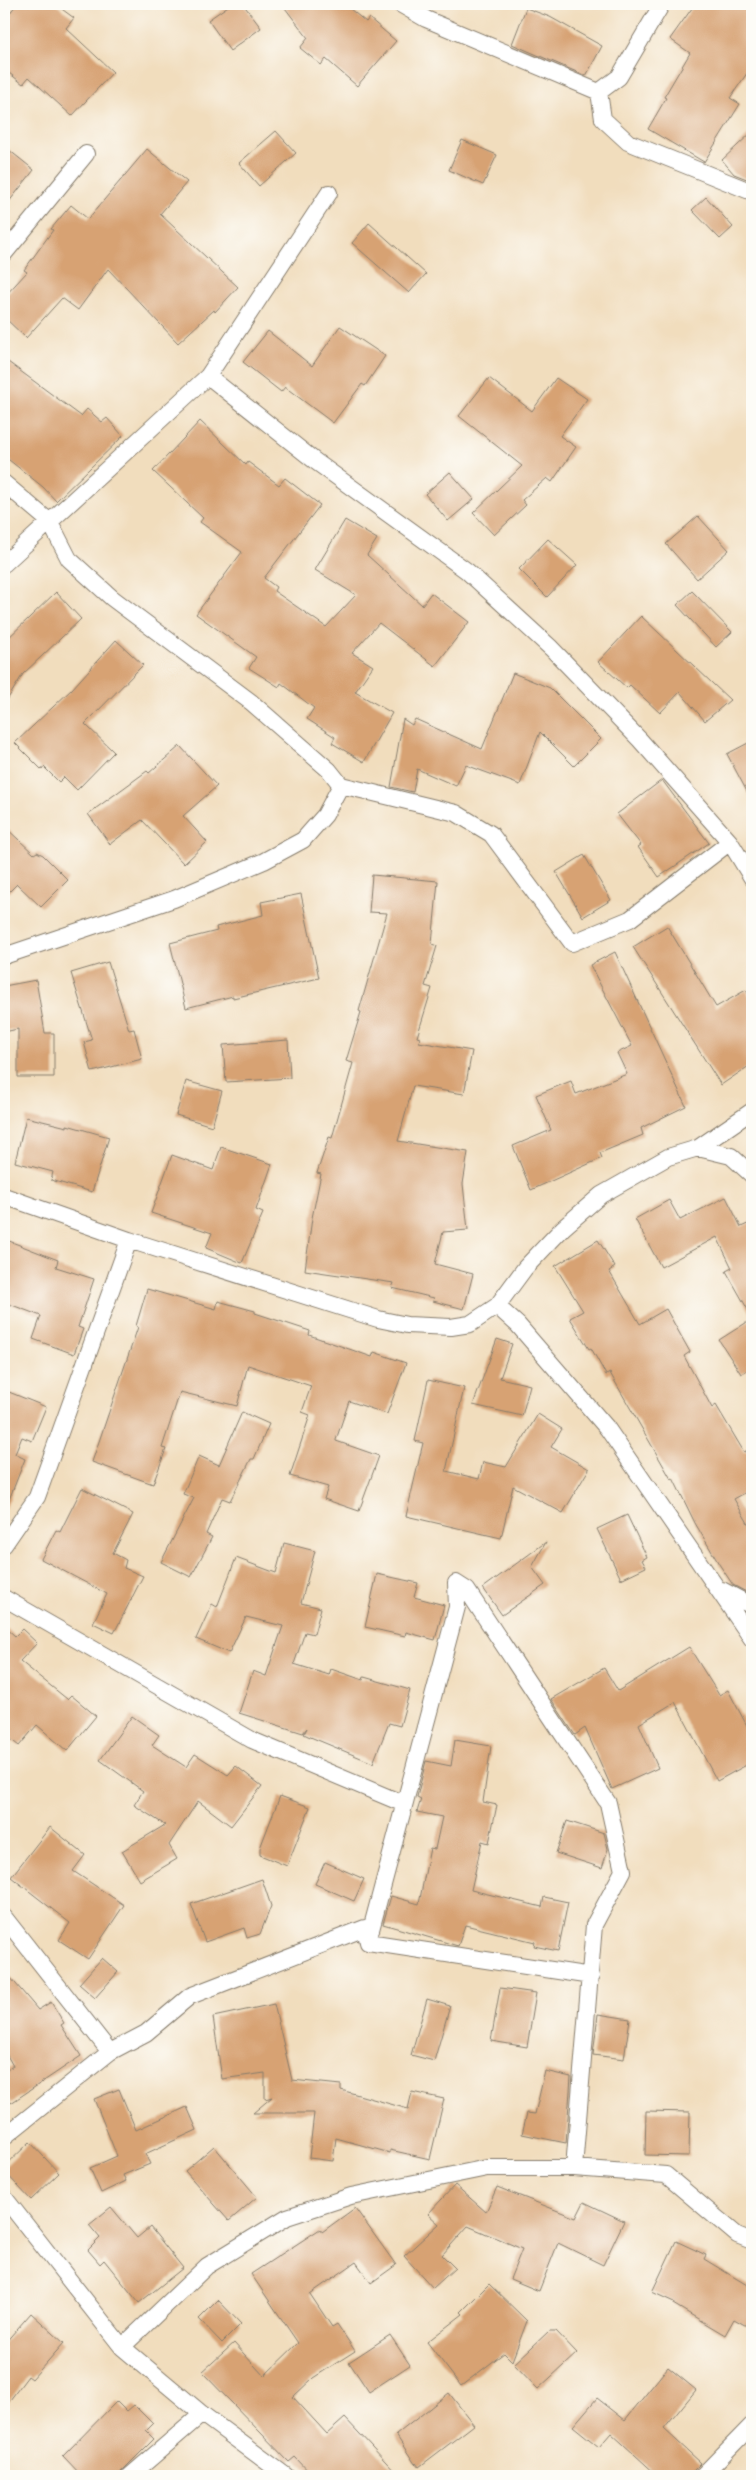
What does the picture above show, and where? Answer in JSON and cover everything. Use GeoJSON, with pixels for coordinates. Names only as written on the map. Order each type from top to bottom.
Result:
{"type":"FeatureCollection","features":[{"type":"Feature","properties":{"kind":"street"},"geometry":{"type":"LineString","coordinates":[[400,4],[426,19],[599,92]]}},
{"type":"Feature","properties":{"kind":"street"},"geometry":{"type":"LineString","coordinates":[[599,92],[619,77],[662,4]]}},
{"type":"Feature","properties":{"kind":"street"},"geometry":{"type":"LineString","coordinates":[[599,92],[603,119],[628,142],[752,192]]}},
{"type":"Feature","properties":{"kind":"street"},"geometry":{"type":"LineString","coordinates":[[4,254],[86,154]]}},
{"type":"Feature","properties":{"kind":"street"},"geometry":{"type":"LineString","coordinates":[[4,564],[208,376],[329,193]]}},
{"type":"Feature","properties":{"kind":"street"},"geometry":{"type":"LineString","coordinates":[[208,376],[315,462],[467,570],[551,648],[640,740],[730,842],[752,878]]}},
{"type":"Feature","properties":{"kind":"street"},"geometry":{"type":"LineString","coordinates":[[4,483],[50,522],[70,560],[98,585],[251,702],[329,770],[342,785],[456,814],[491,834],[572,944],[630,919],[730,842]]}},
{"type":"Feature","properties":{"kind":"street"},"geometry":{"type":"LineString","coordinates":[[4,956],[174,899],[264,861],[303,840],[325,815],[342,785]]}},
{"type":"Feature","properties":{"kind":"street"},"geometry":{"type":"LineString","coordinates":[[4,1196],[129,1240],[378,1319],[407,1325],[451,1327],[470,1324],[497,1306],[532,1262],[563,1228],[601,1195],[668,1156],[698,1148],[752,1111]]}},
{"type":"Feature","properties":{"kind":"street"},"geometry":{"type":"LineString","coordinates":[[698,1148],[730,1156],[752,1175]]}},
{"type":"Feature","properties":{"kind":"street"},"geometry":{"type":"LineString","coordinates":[[4,1545],[37,1497],[129,1240]]}},
{"type":"Feature","properties":{"kind":"street"},"geometry":{"type":"LineString","coordinates":[[497,1306],[518,1325],[607,1428],[718,1587],[752,1640]]}},
{"type":"Feature","properties":{"kind":"street"},"geometry":{"type":"LineString","coordinates":[[368,1942],[458,1607],[456,1583],[467,1590],[608,1803],[623,1871],[594,1925],[574,2168]]}},
{"type":"Feature","properties":{"kind":"street"},"geometry":{"type":"LineString","coordinates":[[718,1587],[752,1606]]}},
{"type":"Feature","properties":{"kind":"street"},"geometry":{"type":"LineString","coordinates":[[4,1598],[252,1740],[404,1804]]}},
{"type":"Feature","properties":{"kind":"street"},"geometry":{"type":"LineString","coordinates":[[4,1917],[110,2052]]}},
{"type":"Feature","properties":{"kind":"street"},"geometry":{"type":"LineString","coordinates":[[4,2137],[110,2052],[146,2033],[190,1996],[365,1928],[368,1942]]}},
{"type":"Feature","properties":{"kind":"street"},"geometry":{"type":"LineString","coordinates":[[368,1942],[591,1976]]}},
{"type":"Feature","properties":{"kind":"street"},"geometry":{"type":"LineString","coordinates":[[122,2347],[207,2266],[287,2217],[351,2196],[487,2168],[574,2168],[666,2175],[737,2234],[752,2241]]}},
{"type":"Feature","properties":{"kind":"street"},"geometry":{"type":"LineString","coordinates":[[4,2197],[122,2347],[202,2414],[286,2476]]}},
{"type":"Feature","properties":{"kind":"street"},"geometry":{"type":"LineString","coordinates":[[130,2476],[202,2414]]}},
{"type":"Feature","properties":{"kind":"street"},"geometry":{"type":"LineString","coordinates":[[702,2476],[752,2425]]}},
{"type":"Feature","properties":{"kind":"building"},"geometry":{"type":"Polygon","coordinates":[[[17,4],[55,4],[74,18],[66,28],[113,72],[72,116],[29,77],[23,84],[4,69],[4,20],[17,4]]]}},
{"type":"Feature","properties":{"kind":"building"},"geometry":{"type":"Polygon","coordinates":[[[231,4],[243,4],[261,28],[230,51],[208,20],[231,4]]]}},
{"type":"Feature","properties":{"kind":"building"},"geometry":{"type":"Polygon","coordinates":[[[282,4],[344,4],[366,22],[369,18],[396,41],[357,86],[326,59],[321,65],[300,48],[308,38],[282,4]]]}},
{"type":"Feature","properties":{"kind":"building"},"geometry":{"type":"Polygon","coordinates":[[[695,4],[752,4],[752,66],[730,98],[740,104],[704,162],[648,129],[690,53],[670,39],[695,4]]]}},
{"type":"Feature","properties":{"kind":"building"},"geometry":{"type":"Polygon","coordinates":[[[526,8],[550,17],[602,46],[586,76],[512,44],[526,8]]]}},
{"type":"Feature","properties":{"kind":"building"},"geometry":{"type":"Polygon","coordinates":[[[276,131],[296,153],[259,186],[239,163],[276,131]]]}},
{"type":"Feature","properties":{"kind":"building"},"geometry":{"type":"Polygon","coordinates":[[[752,132],[752,181],[734,174],[722,160],[752,132]]]}},
{"type":"Feature","properties":{"kind":"building"},"geometry":{"type":"Polygon","coordinates":[[[462,140],[497,155],[483,185],[449,170],[462,140]]]}},
{"type":"Feature","properties":{"kind":"building"},"geometry":{"type":"Polygon","coordinates":[[[4,146],[34,170],[4,208],[4,146]]]}},
{"type":"Feature","properties":{"kind":"building"},"geometry":{"type":"Polygon","coordinates":[[[147,149],[187,182],[160,214],[238,287],[215,312],[214,310],[178,343],[108,269],[78,310],[62,298],[26,338],[4,317],[4,297],[27,272],[24,270],[53,230],[51,229],[71,205],[88,219],[147,149]]]}},
{"type":"Feature","properties":{"kind":"building"},"geometry":{"type":"Polygon","coordinates":[[[706,197],[733,227],[720,239],[692,210],[706,197]]]}},
{"type":"Feature","properties":{"kind":"building"},"geometry":{"type":"Polygon","coordinates":[[[369,223],[426,274],[409,293],[352,243],[369,223]]]}},
{"type":"Feature","properties":{"kind":"building"},"geometry":{"type":"Polygon","coordinates":[[[340,326],[385,356],[365,386],[362,384],[333,423],[285,387],[281,392],[243,362],[268,331],[312,366],[340,326]]]}},
{"type":"Feature","properties":{"kind":"building"},"geometry":{"type":"Polygon","coordinates":[[[4,359],[81,416],[87,409],[102,422],[107,418],[123,436],[56,501],[43,487],[4,456],[4,359]]]}},
{"type":"Feature","properties":{"kind":"building"},"geometry":{"type":"Polygon","coordinates":[[[489,378],[532,411],[556,378],[587,399],[560,436],[576,447],[552,482],[547,478],[522,500],[526,505],[494,535],[473,513],[522,466],[459,416],[489,378]]]}},
{"type":"Feature","properties":{"kind":"building"},"geometry":{"type":"Polygon","coordinates":[[[200,421],[246,465],[248,462],[279,485],[285,478],[320,505],[264,578],[276,587],[274,591],[326,627],[356,595],[315,570],[345,520],[377,539],[367,555],[422,605],[431,593],[469,622],[435,666],[379,623],[352,653],[373,666],[355,692],[392,713],[364,762],[332,743],[335,737],[307,719],[314,708],[281,683],[279,687],[249,668],[256,657],[196,614],[242,552],[200,522],[203,518],[153,471],[200,421]]]}},
{"type":"Feature","properties":{"kind":"building"},"geometry":{"type":"Polygon","coordinates":[[[450,472],[474,499],[448,521],[425,494],[450,472]]]}},
{"type":"Feature","properties":{"kind":"building"},"geometry":{"type":"Polygon","coordinates":[[[698,516],[729,550],[697,579],[666,544],[698,516]]]}},
{"type":"Feature","properties":{"kind":"building"},"geometry":{"type":"Polygon","coordinates":[[[548,539],[577,565],[547,597],[519,569],[548,539]]]}},
{"type":"Feature","properties":{"kind":"building"},"geometry":{"type":"Polygon","coordinates":[[[692,591],[732,632],[716,647],[677,605],[692,591]]]}},
{"type":"Feature","properties":{"kind":"building"},"geometry":{"type":"Polygon","coordinates":[[[56,592],[81,619],[23,674],[4,705],[4,642],[56,592]]]}},
{"type":"Feature","properties":{"kind":"building"},"geometry":{"type":"Polygon","coordinates":[[[641,616],[730,700],[705,721],[680,692],[660,713],[630,685],[627,688],[598,662],[641,616]]]}},
{"type":"Feature","properties":{"kind":"building"},"geometry":{"type":"Polygon","coordinates":[[[116,640],[143,665],[85,724],[114,752],[77,790],[64,777],[59,782],[44,767],[42,770],[15,743],[72,689],[116,640]]]}},
{"type":"Feature","properties":{"kind":"building"},"geometry":{"type":"Polygon","coordinates":[[[513,673],[550,688],[601,739],[574,766],[540,732],[520,785],[466,765],[456,786],[417,769],[413,792],[391,787],[403,719],[412,725],[415,719],[482,749],[513,673]]]}},
{"type":"Feature","properties":{"kind":"building"},"geometry":{"type":"Polygon","coordinates":[[[752,741],[752,801],[727,754],[752,741]]]}},
{"type":"Feature","properties":{"kind":"building"},"geometry":{"type":"Polygon","coordinates":[[[180,746],[217,786],[183,816],[207,842],[184,864],[142,820],[110,844],[88,814],[147,771],[149,773],[180,746]]]}},
{"type":"Feature","properties":{"kind":"building"},"geometry":{"type":"Polygon","coordinates":[[[662,780],[709,843],[659,877],[638,847],[641,845],[617,814],[662,780]]]}},
{"type":"Feature","properties":{"kind":"building"},"geometry":{"type":"Polygon","coordinates":[[[4,826],[34,854],[37,852],[43,855],[68,880],[41,907],[17,884],[4,897],[4,826]]]}},
{"type":"Feature","properties":{"kind":"building"},"geometry":{"type":"Polygon","coordinates":[[[584,855],[611,900],[583,917],[556,872],[584,855]]]}},
{"type":"Feature","properties":{"kind":"building"},"geometry":{"type":"Polygon","coordinates":[[[372,875],[438,881],[432,944],[437,946],[425,986],[432,988],[417,1037],[420,1038],[419,1042],[472,1051],[464,1094],[413,1086],[398,1141],[468,1152],[463,1184],[468,1230],[443,1232],[435,1264],[473,1274],[464,1309],[433,1301],[434,1298],[392,1288],[394,1283],[305,1270],[312,1218],[321,1174],[317,1173],[329,1137],[332,1138],[353,1063],[346,1061],[387,913],[369,912],[372,875]]]}},
{"type":"Feature","properties":{"kind":"building"},"geometry":{"type":"Polygon","coordinates":[[[301,894],[319,978],[186,1008],[170,943],[217,931],[216,927],[263,915],[261,902],[301,894]]]}},
{"type":"Feature","properties":{"kind":"building"},"geometry":{"type":"Polygon","coordinates":[[[667,926],[716,1007],[746,990],[752,1000],[752,1064],[721,1085],[633,947],[667,926]]]}},
{"type":"Feature","properties":{"kind":"building"},"geometry":{"type":"Polygon","coordinates":[[[615,952],[686,1106],[641,1128],[643,1135],[600,1153],[602,1158],[531,1190],[513,1146],[551,1130],[536,1095],[571,1081],[576,1094],[627,1074],[617,1053],[632,1046],[590,965],[615,952]]]}},
{"type":"Feature","properties":{"kind":"building"},"geometry":{"type":"Polygon","coordinates":[[[108,962],[129,1030],[134,1029],[142,1059],[92,1072],[84,1042],[92,1040],[71,973],[108,962]]]}},
{"type":"Feature","properties":{"kind":"building"},"geometry":{"type":"Polygon","coordinates":[[[36,980],[45,1033],[54,1033],[54,1077],[18,1077],[18,1029],[4,1032],[4,986],[36,980]]]}},
{"type":"Feature","properties":{"kind":"building"},"geometry":{"type":"Polygon","coordinates":[[[288,1040],[290,1078],[226,1082],[223,1045],[288,1040]]]}},
{"type":"Feature","properties":{"kind":"building"},"geometry":{"type":"Polygon","coordinates":[[[186,1081],[222,1091],[212,1126],[176,1115],[186,1081]]]}},
{"type":"Feature","properties":{"kind":"building"},"geometry":{"type":"Polygon","coordinates":[[[26,1117],[67,1127],[67,1125],[109,1137],[92,1192],[51,1180],[53,1172],[15,1162],[26,1117]]]}},
{"type":"Feature","properties":{"kind":"building"},"geometry":{"type":"Polygon","coordinates":[[[221,1147],[272,1164],[256,1210],[263,1213],[242,1263],[206,1248],[212,1233],[151,1213],[172,1155],[213,1170],[221,1147]]]}},
{"type":"Feature","properties":{"kind":"building"},"geometry":{"type":"Polygon","coordinates":[[[726,1197],[741,1227],[752,1222],[752,1317],[726,1271],[732,1268],[717,1237],[661,1267],[635,1219],[669,1200],[680,1220],[726,1197]]]}},
{"type":"Feature","properties":{"kind":"building"},"geometry":{"type":"Polygon","coordinates":[[[4,1239],[58,1260],[56,1267],[94,1279],[78,1327],[83,1329],[74,1354],[33,1339],[41,1316],[4,1302],[4,1239]]]}},
{"type":"Feature","properties":{"kind":"building"},"geometry":{"type":"Polygon","coordinates":[[[598,1240],[615,1267],[609,1271],[640,1324],[666,1309],[690,1352],[684,1356],[712,1408],[716,1405],[744,1452],[752,1448],[752,1489],[734,1499],[752,1530],[752,1595],[733,1585],[719,1564],[695,1523],[673,1478],[671,1479],[610,1373],[606,1375],[591,1348],[589,1349],[570,1318],[583,1311],[555,1266],[598,1240]]]}},
{"type":"Feature","properties":{"kind":"building"},"geometry":{"type":"Polygon","coordinates":[[[147,1289],[216,1309],[218,1301],[255,1311],[255,1313],[310,1331],[309,1335],[372,1357],[374,1352],[406,1363],[387,1414],[349,1401],[336,1440],[379,1456],[359,1511],[324,1499],[328,1487],[290,1476],[310,1415],[302,1412],[311,1386],[248,1365],[237,1406],[180,1392],[162,1448],[166,1449],[153,1484],[92,1462],[138,1327],[136,1326],[147,1289]]]}},
{"type":"Feature","properties":{"kind":"building"},"geometry":{"type":"Polygon","coordinates":[[[752,1319],[752,1367],[741,1374],[719,1340],[752,1319]]]}},
{"type":"Feature","properties":{"kind":"building"},"geometry":{"type":"Polygon","coordinates":[[[497,1339],[512,1344],[500,1378],[530,1385],[522,1416],[473,1405],[497,1339]]]}},
{"type":"Feature","properties":{"kind":"building"},"geometry":{"type":"Polygon","coordinates":[[[428,1380],[464,1388],[446,1471],[479,1479],[483,1462],[506,1467],[538,1414],[562,1429],[551,1447],[589,1469],[563,1513],[513,1486],[501,1538],[406,1516],[423,1443],[415,1441],[428,1380]]]}},
{"type":"Feature","properties":{"kind":"building"},"geometry":{"type":"Polygon","coordinates":[[[4,1390],[46,1407],[32,1441],[22,1437],[15,1454],[25,1459],[5,1510],[4,1390]]]}},
{"type":"Feature","properties":{"kind":"building"},"geometry":{"type":"Polygon","coordinates":[[[242,1412],[269,1424],[254,1459],[251,1459],[230,1501],[222,1498],[206,1534],[212,1537],[191,1577],[161,1562],[194,1498],[183,1494],[199,1456],[219,1465],[242,1412]]]}},
{"type":"Feature","properties":{"kind":"building"},"geometry":{"type":"Polygon","coordinates":[[[82,1488],[133,1514],[113,1553],[126,1560],[124,1568],[143,1576],[114,1633],[93,1623],[107,1594],[41,1559],[56,1530],[60,1532],[82,1488]]]}},
{"type":"Feature","properties":{"kind":"building"},"geometry":{"type":"Polygon","coordinates":[[[627,1515],[647,1557],[642,1560],[646,1567],[621,1579],[597,1529],[627,1515]]]}},
{"type":"Feature","properties":{"kind":"building"},"geometry":{"type":"Polygon","coordinates":[[[546,1542],[532,1567],[545,1585],[502,1615],[483,1588],[546,1542]]]}},
{"type":"Feature","properties":{"kind":"building"},"geometry":{"type":"Polygon","coordinates":[[[284,1543],[315,1551],[301,1603],[321,1608],[314,1634],[305,1632],[294,1664],[329,1675],[331,1669],[363,1680],[364,1677],[410,1690],[400,1726],[389,1723],[373,1763],[304,1734],[307,1728],[303,1733],[239,1713],[253,1671],[266,1676],[283,1626],[246,1617],[229,1653],[196,1639],[212,1604],[217,1607],[236,1558],[276,1573],[284,1543]]]}},
{"type":"Feature","properties":{"kind":"building"},"geometry":{"type":"Polygon","coordinates":[[[377,1574],[418,1583],[414,1597],[444,1605],[435,1640],[406,1632],[405,1636],[365,1627],[377,1574]]]}},
{"type":"Feature","properties":{"kind":"building"},"geometry":{"type":"Polygon","coordinates":[[[4,1626],[15,1636],[22,1629],[37,1643],[20,1661],[67,1699],[71,1695],[96,1716],[67,1751],[37,1725],[19,1746],[4,1734],[4,1626]]]}},
{"type":"Feature","properties":{"kind":"building"},"geometry":{"type":"Polygon","coordinates":[[[689,1647],[719,1695],[728,1690],[752,1735],[752,1762],[717,1781],[675,1702],[639,1724],[658,1768],[612,1789],[585,1728],[575,1735],[551,1699],[604,1668],[618,1691],[689,1647]]]}},
{"type":"Feature","properties":{"kind":"building"},"geometry":{"type":"Polygon","coordinates":[[[132,1716],[159,1735],[152,1745],[186,1767],[195,1754],[228,1775],[236,1766],[262,1786],[231,1826],[198,1801],[169,1845],[177,1859],[140,1881],[122,1851],[165,1825],[134,1805],[143,1791],[100,1760],[132,1716]]]}},
{"type":"Feature","properties":{"kind":"building"},"geometry":{"type":"Polygon","coordinates":[[[455,1740],[491,1746],[483,1802],[497,1805],[489,1843],[482,1841],[471,1890],[542,1907],[544,1897],[568,1902],[558,1951],[534,1946],[535,1942],[465,1925],[458,1946],[383,1924],[391,1896],[419,1904],[430,1848],[435,1849],[442,1817],[417,1812],[421,1799],[417,1797],[426,1761],[451,1766],[455,1740]]]}},
{"type":"Feature","properties":{"kind":"building"},"geometry":{"type":"Polygon","coordinates":[[[280,1796],[310,1807],[287,1866],[260,1855],[260,1848],[280,1796]]]}},
{"type":"Feature","properties":{"kind":"building"},"geometry":{"type":"Polygon","coordinates":[[[567,1821],[604,1833],[608,1849],[602,1868],[556,1853],[567,1821]]]}},
{"type":"Feature","properties":{"kind":"building"},"geometry":{"type":"Polygon","coordinates":[[[50,1827],[85,1855],[73,1871],[124,1905],[88,1959],[59,1940],[70,1923],[11,1877],[50,1827]]]}},
{"type":"Feature","properties":{"kind":"building"},"geometry":{"type":"Polygon","coordinates":[[[325,1862],[364,1879],[354,1901],[315,1884],[325,1862]]]}},
{"type":"Feature","properties":{"kind":"building"},"geometry":{"type":"Polygon","coordinates":[[[262,1879],[271,1906],[260,1934],[247,1938],[244,1928],[205,1942],[191,1904],[262,1879]]]}},
{"type":"Feature","properties":{"kind":"building"},"geometry":{"type":"Polygon","coordinates":[[[102,1958],[118,1972],[95,1998],[79,1984],[102,1958]]]}},
{"type":"Feature","properties":{"kind":"building"},"geometry":{"type":"Polygon","coordinates":[[[4,1970],[38,2010],[51,2002],[64,2023],[61,2025],[81,2056],[11,2103],[4,2092],[4,2072],[13,2066],[4,2050],[4,1970]]]}},
{"type":"Feature","properties":{"kind":"building"},"geometry":{"type":"Polygon","coordinates":[[[500,1988],[536,1993],[527,2047],[491,2041],[500,1988]]]}},
{"type":"Feature","properties":{"kind":"building"},"geometry":{"type":"Polygon","coordinates":[[[427,1999],[450,2006],[434,2061],[411,2055],[427,1999]]]}},
{"type":"Feature","properties":{"kind":"building"},"geometry":{"type":"Polygon","coordinates":[[[274,2004],[292,2080],[341,2085],[341,2090],[408,2109],[412,2092],[444,2099],[430,2159],[390,2150],[390,2153],[336,2138],[333,2161],[309,2158],[314,2113],[253,2113],[272,2097],[265,2099],[265,2073],[222,2079],[213,2017],[274,2004]]]}},
{"type":"Feature","properties":{"kind":"building"},"geometry":{"type":"Polygon","coordinates":[[[598,2014],[630,2019],[624,2059],[593,2055],[598,2014]]]}},
{"type":"Feature","properties":{"kind":"building"},"geometry":{"type":"Polygon","coordinates":[[[545,2071],[571,2077],[566,2143],[522,2134],[527,2113],[535,2114],[545,2071]]]}},
{"type":"Feature","properties":{"kind":"building"},"geometry":{"type":"Polygon","coordinates":[[[119,2089],[136,2130],[187,2107],[197,2130],[145,2154],[150,2164],[123,2175],[126,2181],[101,2193],[90,2168],[117,2156],[94,2099],[119,2089]]]}},
{"type":"Feature","properties":{"kind":"building"},"geometry":{"type":"Polygon","coordinates":[[[646,2111],[690,2112],[689,2156],[645,2155],[646,2111]]]}},
{"type":"Feature","properties":{"kind":"building"},"geometry":{"type":"Polygon","coordinates":[[[30,2142],[59,2173],[31,2200],[4,2171],[4,2167],[30,2142]]]}},
{"type":"Feature","properties":{"kind":"building"},"geometry":{"type":"Polygon","coordinates":[[[214,2146],[257,2197],[229,2221],[185,2171],[214,2146]]]}},
{"type":"Feature","properties":{"kind":"building"},"geometry":{"type":"Polygon","coordinates":[[[455,2185],[486,2212],[497,2187],[576,2218],[584,2202],[624,2221],[603,2265],[558,2243],[539,2291],[510,2279],[522,2249],[468,2226],[442,2255],[455,2268],[433,2288],[404,2256],[439,2224],[428,2214],[455,2185]]]}},
{"type":"Feature","properties":{"kind":"building"},"geometry":{"type":"Polygon","coordinates":[[[111,2207],[137,2238],[150,2227],[183,2268],[139,2303],[104,2260],[100,2264],[88,2250],[100,2238],[89,2225],[111,2207]]]}},
{"type":"Feature","properties":{"kind":"building"},"geometry":{"type":"Polygon","coordinates":[[[355,2208],[396,2265],[371,2283],[356,2262],[310,2294],[332,2327],[337,2324],[355,2351],[313,2378],[293,2397],[327,2434],[345,2418],[399,2476],[313,2476],[295,2457],[289,2462],[202,2372],[234,2343],[264,2376],[298,2343],[251,2274],[320,2229],[322,2232],[355,2208]]]}},
{"type":"Feature","properties":{"kind":"building"},"geometry":{"type":"Polygon","coordinates":[[[676,2241],[706,2255],[704,2259],[752,2288],[752,2329],[734,2319],[725,2335],[673,2304],[674,2302],[652,2292],[676,2241]]]}},
{"type":"Feature","properties":{"kind":"building"},"geometry":{"type":"Polygon","coordinates":[[[489,2284],[527,2321],[512,2361],[504,2353],[461,2386],[427,2342],[463,2314],[461,2312],[489,2284]]]}},
{"type":"Feature","properties":{"kind":"building"},"geometry":{"type":"Polygon","coordinates":[[[218,2300],[241,2324],[222,2343],[199,2319],[218,2300]]]}},
{"type":"Feature","properties":{"kind":"building"},"geometry":{"type":"Polygon","coordinates":[[[31,2313],[64,2343],[32,2379],[28,2376],[4,2408],[4,2344],[31,2313]]]}},
{"type":"Feature","properties":{"kind":"building"},"geometry":{"type":"Polygon","coordinates":[[[549,2331],[556,2331],[577,2353],[538,2389],[514,2364],[549,2331]]]}},
{"type":"Feature","properties":{"kind":"building"},"geometry":{"type":"Polygon","coordinates":[[[390,2335],[410,2365],[369,2392],[349,2362],[390,2335]]]}},
{"type":"Feature","properties":{"kind":"building"},"geometry":{"type":"Polygon","coordinates":[[[668,2367],[696,2390],[664,2429],[701,2463],[688,2476],[658,2476],[611,2433],[599,2447],[573,2426],[597,2398],[625,2420],[668,2367]]]}},
{"type":"Feature","properties":{"kind":"building"},"geometry":{"type":"Polygon","coordinates":[[[449,2393],[474,2425],[419,2467],[396,2435],[449,2393]]]}},
{"type":"Feature","properties":{"kind":"building"},"geometry":{"type":"Polygon","coordinates":[[[117,2401],[127,2411],[134,2405],[153,2424],[146,2431],[154,2439],[117,2476],[82,2476],[63,2456],[117,2401]]]}}]}
